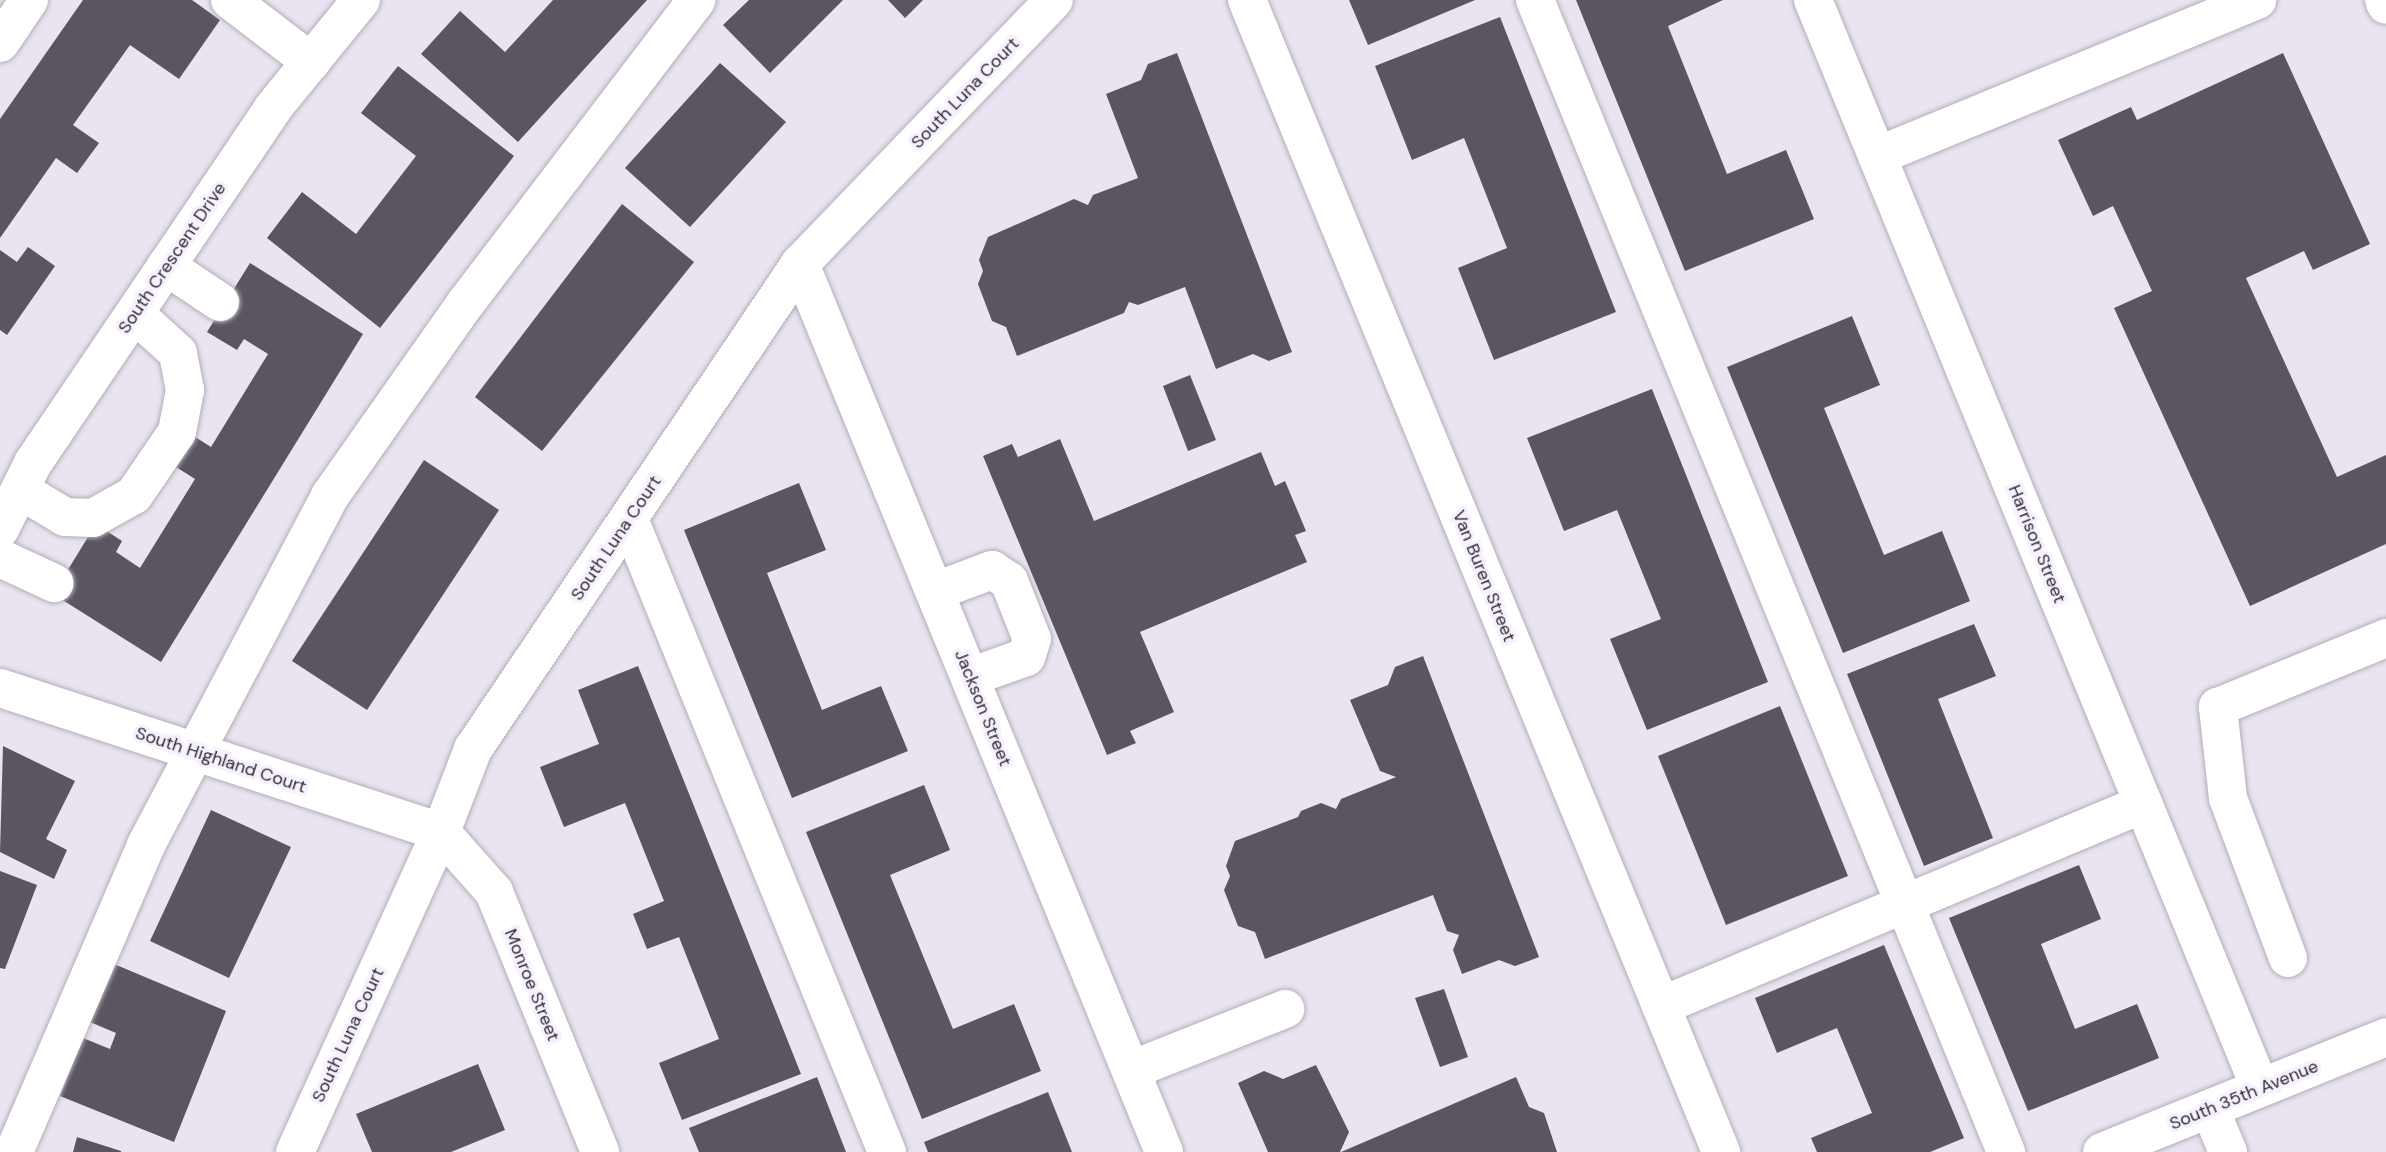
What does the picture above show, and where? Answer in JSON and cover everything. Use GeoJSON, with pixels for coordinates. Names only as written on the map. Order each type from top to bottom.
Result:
{"type":"FeatureCollection","features":[{"type":"Feature","properties":{"kind":"main road"},"geometry":{"type":"LineString","coordinates":[[0,43],[29,0]]}},
{"type":"Feature","properties":{"kind":"main road"},"geometry":{"type":"LineString","coordinates":[[230,0],[311,62]]}},
{"type":"Feature","properties":{"kind":"main road","name":"South Crescent Drive"},"geometry":{"type":"LineString","coordinates":[[0,529],[33,463],[273,108],[361,0]]}},
{"type":"Feature","properties":{"kind":"main road"},"geometry":{"type":"LineString","coordinates":[[14,1152],[146,845],[330,496],[465,304],[697,0]]}},
{"type":"Feature","properties":{"kind":"main road","name":"South Luna Court"},"geometry":{"type":"LineString","coordinates":[[295,1152],[441,832],[473,749],[800,264],[1054,0]]}},
{"type":"Feature","properties":{"kind":"main road","name":"Van Buren Street"},"geometry":{"type":"LineString","coordinates":[[1247,0],[1721,1152]]}},
{"type":"Feature","properties":{"kind":"main road"},"geometry":{"type":"LineString","coordinates":[[1535,0],[2006,1152]]}},
{"type":"Feature","properties":{"kind":"main road","name":"Harrison Street"},"geometry":{"type":"LineString","coordinates":[[1813,0],[2260,1088]]}},
{"type":"Feature","properties":{"kind":"main road"},"geometry":{"type":"LineString","coordinates":[[1878,156],[2257,0]]}},
{"type":"Feature","properties":{"kind":"main road"},"geometry":{"type":"LineString","coordinates":[[2384,0],[2386,5]]}},
{"type":"Feature","properties":{"kind":"main road","name":"Jackson Street"},"geometry":{"type":"LineString","coordinates":[[800,264],[1164,1152]]}},
{"type":"Feature","properties":{"kind":"main road"},"geometry":{"type":"LineString","coordinates":[[166,266],[220,302]]}},
{"type":"Feature","properties":{"kind":"main road"},"geometry":{"type":"LineString","coordinates":[[20,490],[65,517],[93,518],[134,495],[177,432],[185,390],[177,353],[134,313]]}},
{"type":"Feature","properties":{"kind":"main road"},"geometry":{"type":"LineString","coordinates":[[629,519],[887,1152]]}},
{"type":"Feature","properties":{"kind":"main road"},"geometry":{"type":"LineString","coordinates":[[0,558],[54,583]]}},
{"type":"Feature","properties":{"kind":"main road"},"geometry":{"type":"LineString","coordinates":[[936,591],[992,570],[1009,581],[1032,639],[1026,657],[970,677]]}},
{"type":"Feature","properties":{"kind":"main road"},"geometry":{"type":"LineString","coordinates":[[2288,958],[2228,798],[2218,707],[2386,638]]}},
{"type":"Feature","properties":{"kind":"main road","name":"South Highland Court"},"geometry":{"type":"LineString","coordinates":[[0,688],[441,832]]}},
{"type":"Feature","properties":{"kind":"main road"},"geometry":{"type":"LineString","coordinates":[[1661,1006],[2143,804]]}},
{"type":"Feature","properties":{"kind":"main road","name":"Monroe Street"},"geometry":{"type":"LineString","coordinates":[[441,832],[494,892],[600,1152]]}},
{"type":"Feature","properties":{"kind":"main road"},"geometry":{"type":"LineString","coordinates":[[1131,1070],[1285,1009]]}},
{"type":"Feature","properties":{"kind":"main road","name":"South 35th Avenue"},"geometry":{"type":"LineString","coordinates":[[2102,1152],[2386,1037]]}},
{"type":"Feature","properties":{"kind":"main road"},"geometry":{"type":"LineString","coordinates":[[2210,1109],[2228,1152]]}},
{"type":"Feature","properties":{"kind":"building"},"geometry":{"type":"Polygon","coordinates":[[[83,0],[192,0],[220,20],[179,79],[130,45],[73,125],[99,143],[77,173],[56,158],[0,238],[0,119],[83,0]]]}},
{"type":"Feature","properties":{"kind":"building"},"geometry":{"type":"Polygon","coordinates":[[[553,0],[647,0],[518,142],[421,54],[460,11],[505,52],[553,0]]]}},
{"type":"Feature","properties":{"kind":"building"},"geometry":{"type":"Polygon","coordinates":[[[749,0],[843,0],[770,73],[723,25],[749,0]]]}},
{"type":"Feature","properties":{"kind":"building"},"geometry":{"type":"Polygon","coordinates":[[[888,0],[923,0],[905,18],[888,0]]]}},
{"type":"Feature","properties":{"kind":"building"},"geometry":{"type":"Polygon","coordinates":[[[1349,0],[1475,0],[1368,45],[1349,0]]]}},
{"type":"Feature","properties":{"kind":"building"},"geometry":{"type":"Polygon","coordinates":[[[1576,0],[1723,0],[1668,26],[1727,174],[1786,150],[1814,219],[1685,271],[1576,0]]]}},
{"type":"Feature","properties":{"kind":"building"},"geometry":{"type":"Polygon","coordinates":[[[1500,17],[1616,312],[1494,360],[1458,268],[1507,248],[1464,138],[1412,160],[1375,66],[1500,17]]]}},
{"type":"Feature","properties":{"kind":"building"},"geometry":{"type":"Polygon","coordinates":[[[1177,53],[1292,352],[1269,361],[1253,354],[1216,369],[1185,287],[1138,305],[1129,302],[1124,313],[1017,356],[1006,327],[992,321],[978,284],[983,271],[979,260],[988,237],[1074,199],[1088,205],[1093,195],[1138,178],[1106,94],[1141,80],[1148,64],[1177,53]]]}},
{"type":"Feature","properties":{"kind":"building"},"geometry":{"type":"Polygon","coordinates":[[[2283,53],[2370,244],[2313,270],[2304,251],[2246,278],[2337,477],[2386,455],[2386,544],[2250,606],[2114,308],[2152,291],[2113,206],[2093,216],[2058,140],[2131,107],[2137,120],[2283,53]]]}},
{"type":"Feature","properties":{"kind":"building"},"geometry":{"type":"Polygon","coordinates":[[[720,63],[786,122],[690,227],[625,168],[720,63]]]}},
{"type":"Feature","properties":{"kind":"building"},"geometry":{"type":"Polygon","coordinates":[[[398,66],[514,156],[380,328],[267,238],[302,192],[356,234],[416,156],[361,113],[398,66]]]}},
{"type":"Feature","properties":{"kind":"building"},"geometry":{"type":"Polygon","coordinates":[[[622,204],[694,262],[542,451],[475,397],[622,204]]]}},
{"type":"Feature","properties":{"kind":"building"},"geometry":{"type":"Polygon","coordinates":[[[28,247],[55,266],[7,335],[0,330],[0,250],[17,262],[28,247]]]}},
{"type":"Feature","properties":{"kind":"building"},"geometry":{"type":"Polygon","coordinates":[[[250,263],[363,334],[161,662],[53,594],[96,524],[122,541],[116,552],[140,568],[195,479],[165,460],[184,430],[211,447],[268,354],[244,339],[237,350],[207,332],[250,263]]]}},
{"type":"Feature","properties":{"kind":"building"},"geometry":{"type":"Polygon","coordinates":[[[1852,316],[1880,385],[1824,408],[1884,555],[1942,531],[1970,601],[1843,653],[1727,367],[1852,316]]]}},
{"type":"Feature","properties":{"kind":"building"},"geometry":{"type":"Polygon","coordinates":[[[1190,375],[1216,440],[1188,451],[1163,386],[1190,375]]]}},
{"type":"Feature","properties":{"kind":"building"},"geometry":{"type":"Polygon","coordinates":[[[1652,389],[1768,682],[1647,730],[1610,639],[1661,619],[1617,510],[1564,531],[1527,438],[1652,389]]]}},
{"type":"Feature","properties":{"kind":"building"},"geometry":{"type":"Polygon","coordinates":[[[1060,439],[1094,521],[1261,452],[1275,486],[1285,481],[1306,531],[1295,535],[1307,562],[1140,632],[1174,712],[1130,731],[1136,743],[1107,755],[983,456],[1012,444],[1018,457],[1060,439]]]}},
{"type":"Feature","properties":{"kind":"building"},"geometry":{"type":"Polygon","coordinates":[[[424,460],[499,510],[367,710],[292,661],[424,460]]]}},
{"type":"Feature","properties":{"kind":"building"},"geometry":{"type":"Polygon","coordinates":[[[799,483],[826,550],[767,573],[822,710],[881,686],[908,751],[792,798],[684,530],[799,483]]]}},
{"type":"Feature","properties":{"kind":"building"},"geometry":{"type":"Polygon","coordinates":[[[1974,624],[1996,676],[1938,699],[1993,838],[1924,866],[1847,674],[1974,624]]]}},
{"type":"Feature","properties":{"kind":"building"},"geometry":{"type":"Polygon","coordinates":[[[1423,656],[1539,957],[1515,966],[1499,960],[1462,974],[1453,950],[1459,935],[1447,931],[1433,895],[1265,959],[1255,932],[1238,926],[1224,890],[1230,876],[1226,866],[1235,841],[1298,817],[1301,811],[1321,803],[1336,809],[1341,799],[1396,777],[1380,771],[1350,700],[1388,685],[1395,667],[1423,656]]]}},
{"type":"Feature","properties":{"kind":"building"},"geometry":{"type":"Polygon","coordinates":[[[638,666],[801,1074],[682,1120],[659,1063],[719,1039],[679,937],[647,949],[633,914],[664,901],[625,803],[564,827],[540,767],[599,744],[578,690],[638,666]]]}},
{"type":"Feature","properties":{"kind":"building"},"geometry":{"type":"Polygon","coordinates":[[[1780,706],[1848,876],[1726,925],[1658,756],[1780,706]]]}},
{"type":"Feature","properties":{"kind":"building"},"geometry":{"type":"Polygon","coordinates":[[[3,746],[75,781],[46,839],[67,850],[54,879],[0,852],[3,746]]]}},
{"type":"Feature","properties":{"kind":"building"},"geometry":{"type":"Polygon","coordinates":[[[924,785],[950,850],[890,875],[953,1029],[1014,1004],[1041,1071],[922,1119],[806,832],[924,785]]]}},
{"type":"Feature","properties":{"kind":"building"},"geometry":{"type":"Polygon","coordinates":[[[211,810],[291,847],[229,978],[150,941],[211,810]]]}},
{"type":"Feature","properties":{"kind":"building"},"geometry":{"type":"Polygon","coordinates":[[[2079,865],[2101,919],[2041,944],[2075,1029],[2137,1004],[2159,1058],[2028,1111],[1949,918],[2079,865]]]}},
{"type":"Feature","properties":{"kind":"building"},"geometry":{"type":"Polygon","coordinates":[[[0,871],[37,885],[5,969],[0,968],[0,871]]]}},
{"type":"Feature","properties":{"kind":"building"},"geometry":{"type":"Polygon","coordinates":[[[1884,945],[1964,1138],[1930,1152],[1817,1152],[1811,1138],[1872,1113],[1837,1028],[1777,1053],[1755,998],[1884,945]]]}},
{"type":"Feature","properties":{"kind":"building"},"geometry":{"type":"Polygon","coordinates":[[[114,964],[226,1011],[174,1142],[60,1096],[83,1038],[110,1049],[116,1033],[90,1022],[114,964]]]}},
{"type":"Feature","properties":{"kind":"building"},"geometry":{"type":"Polygon","coordinates":[[[1444,989],[1468,1057],[1440,1067],[1415,998],[1444,989]]]}},
{"type":"Feature","properties":{"kind":"building"},"geometry":{"type":"Polygon","coordinates":[[[478,1064],[505,1130],[451,1152],[372,1152],[356,1114],[478,1064]]]}},
{"type":"Feature","properties":{"kind":"building"},"geometry":{"type":"Polygon","coordinates":[[[1316,1065],[1349,1132],[1340,1152],[1268,1152],[1238,1083],[1264,1071],[1283,1079],[1316,1065]]]}},
{"type":"Feature","properties":{"kind":"building"},"geometry":{"type":"Polygon","coordinates":[[[817,1077],[846,1152],[699,1152],[689,1128],[817,1077]]]}},
{"type":"Feature","properties":{"kind":"building"},"geometry":{"type":"Polygon","coordinates":[[[1516,1077],[1529,1107],[1544,1113],[1557,1152],[1341,1152],[1516,1077]]]}},
{"type":"Feature","properties":{"kind":"building"},"geometry":{"type":"Polygon","coordinates":[[[1048,1092],[1072,1152],[928,1152],[924,1142],[1048,1092]]]}},
{"type":"Feature","properties":{"kind":"building"},"geometry":{"type":"Polygon","coordinates":[[[77,1137],[121,1151],[121,1152],[73,1152],[77,1137]]]}}]}
